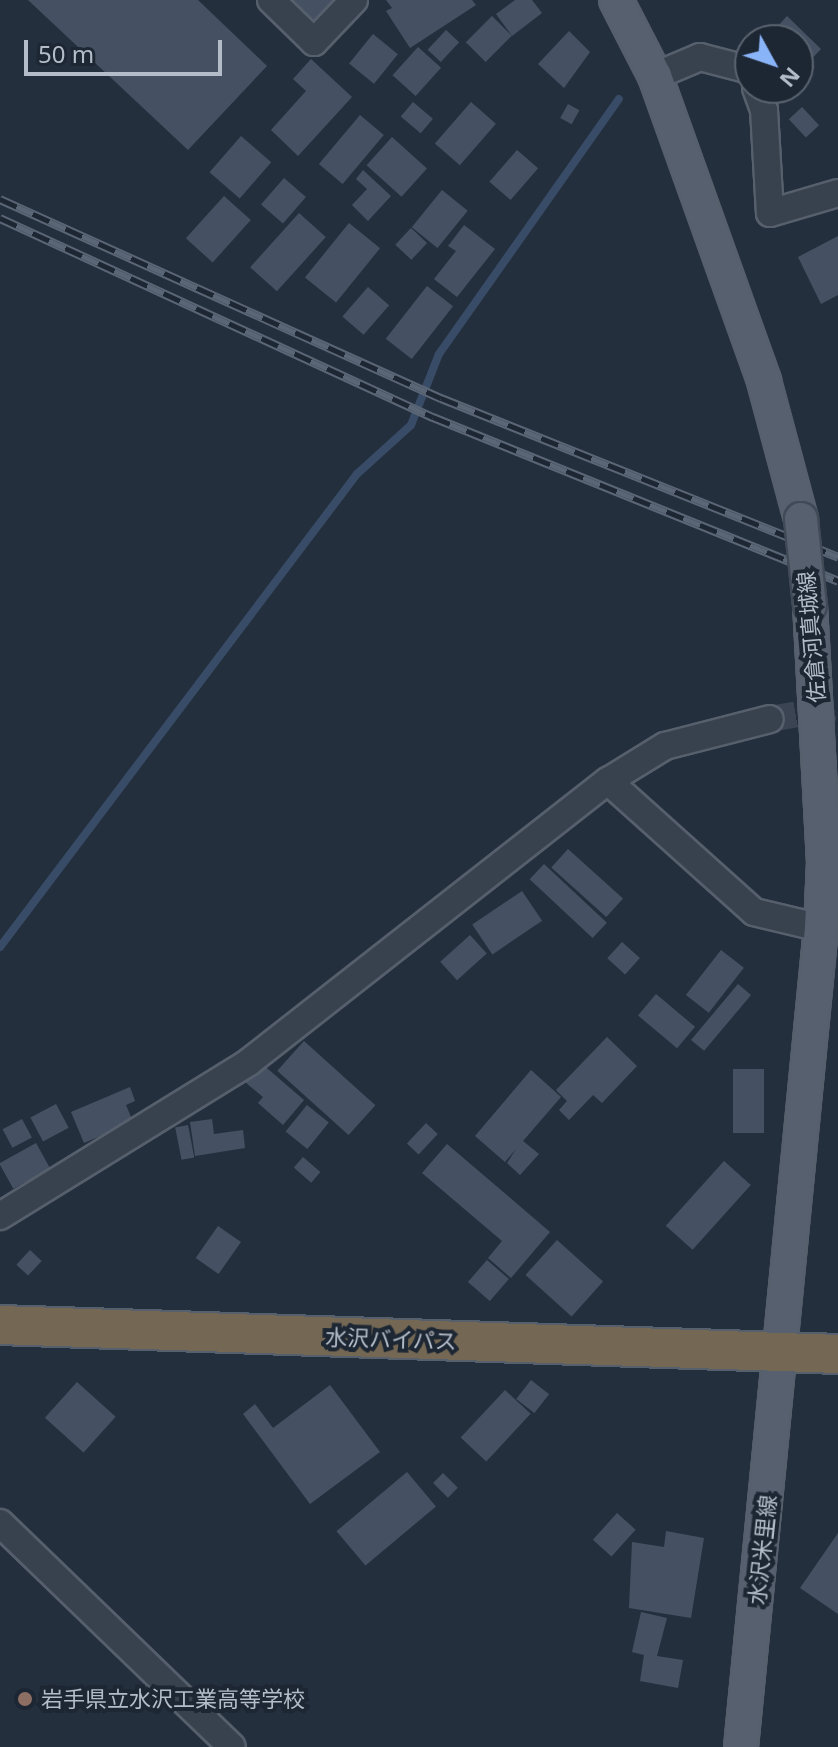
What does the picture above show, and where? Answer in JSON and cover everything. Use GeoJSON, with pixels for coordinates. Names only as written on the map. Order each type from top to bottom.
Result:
{"type":"FeatureCollection","features":[{"type":"Feature","properties":{"kind":"highway","name":"水沢バイパス"},"geometry":{"type":"LineString","coordinates":[[0,1325],[838,1354]]}},
{"type":"Feature","properties":{"kind":"main road","name":"佐倉河真城線"},"geometry":{"type":"LineString","coordinates":[[616,0],[655,76],[764,381],[801,519],[831,863],[821,928],[783,1354]]}},
{"type":"Feature","properties":{"kind":"main road","name":"水沢米里線"},"geometry":{"type":"LineString","coordinates":[[741,1747],[783,1354]]}},
{"type":"Feature","properties":{"kind":"street"},"geometry":{"type":"LineString","coordinates":[[271,0],[314,42],[354,0]]}},
{"type":"Feature","properties":{"kind":"street"},"geometry":{"type":"LineString","coordinates":[[655,76],[700,57],[734,66]]}},
{"type":"Feature","properties":{"kind":"street"},"geometry":{"type":"LineString","coordinates":[[762,104],[770,213],[838,193]]}},
{"type":"Feature","properties":{"kind":"street"},"geometry":{"type":"LineString","coordinates":[[0,1216],[249,1062],[608,781],[665,746],[770,719]]}},
{"type":"Feature","properties":{"kind":"street"},"geometry":{"type":"LineString","coordinates":[[608,781],[754,912],[821,928]]}},
{"type":"Feature","properties":{"kind":"street"},"geometry":{"type":"LineString","coordinates":[[0,1523],[232,1747]]}},
{"type":"Feature","properties":{"kind":"building"},"geometry":{"type":"Polygon","coordinates":[[[28,0],[198,0],[267,66],[188,150],[28,0]]]}},
{"type":"Feature","properties":{"kind":"building"},"geometry":{"type":"Polygon","coordinates":[[[276,0],[338,0],[309,31],[276,0]]]}},
{"type":"Feature","properties":{"kind":"building"},"geometry":{"type":"Polygon","coordinates":[[[386,0],[472,0],[476,5],[410,48],[386,11],[392,8],[386,0]]]}},
{"type":"Feature","properties":{"kind":"building"},"geometry":{"type":"Polygon","coordinates":[[[515,0],[532,0],[542,13],[512,36],[496,14],[515,0]]]}},
{"type":"Feature","properties":{"kind":"building"},"geometry":{"type":"Polygon","coordinates":[[[492,16],[512,36],[486,62],[466,42],[492,16]]]}},
{"type":"Feature","properties":{"kind":"building"},"geometry":{"type":"Polygon","coordinates":[[[787,16],[795,24],[780,24],[787,16]]]}},
{"type":"Feature","properties":{"kind":"building"},"geometry":{"type":"Polygon","coordinates":[[[446,30],[459,42],[441,62],[428,50],[446,30]]]}},
{"type":"Feature","properties":{"kind":"building"},"geometry":{"type":"Polygon","coordinates":[[[569,31],[590,52],[564,88],[538,64],[569,31]]]}},
{"type":"Feature","properties":{"kind":"building"},"geometry":{"type":"Polygon","coordinates":[[[373,34],[398,54],[374,84],[349,64],[373,34]]]}},
{"type":"Feature","properties":{"kind":"building"},"geometry":{"type":"Polygon","coordinates":[[[814,42],[821,49],[814,56],[814,42]]]}},
{"type":"Feature","properties":{"kind":"building"},"geometry":{"type":"Polygon","coordinates":[[[418,47],[441,68],[416,96],[393,75],[418,47]]]}},
{"type":"Feature","properties":{"kind":"building"},"geometry":{"type":"Polygon","coordinates":[[[311,59],[352,97],[298,156],[271,130],[306,91],[293,79],[311,59]]]}},
{"type":"Feature","properties":{"kind":"building"},"geometry":{"type":"Polygon","coordinates":[[[413,102],[433,119],[421,133],[401,117],[413,102]]]}},
{"type":"Feature","properties":{"kind":"building"},"geometry":{"type":"Polygon","coordinates":[[[471,102],[496,124],[460,165],[435,144],[471,102]]]}},
{"type":"Feature","properties":{"kind":"building"},"geometry":{"type":"Polygon","coordinates":[[[568,104],[579,110],[572,124],[560,118],[568,104]]]}},
{"type":"Feature","properties":{"kind":"building"},"geometry":{"type":"Polygon","coordinates":[[[802,107],[819,125],[806,138],[789,119],[802,107]]]}},
{"type":"Feature","properties":{"kind":"building"},"geometry":{"type":"Polygon","coordinates":[[[360,115],[384,135],[343,184],[319,164],[360,115]]]}},
{"type":"Feature","properties":{"kind":"building"},"geometry":{"type":"Polygon","coordinates":[[[241,136],[271,162],[240,198],[210,172],[241,136]]]}},
{"type":"Feature","properties":{"kind":"building"},"geometry":{"type":"Polygon","coordinates":[[[392,137],[427,168],[402,197],[367,165],[392,137]]]}},
{"type":"Feature","properties":{"kind":"building"},"geometry":{"type":"Polygon","coordinates":[[[517,150],[538,168],[511,200],[489,182],[517,150]]]}},
{"type":"Feature","properties":{"kind":"building"},"geometry":{"type":"Polygon","coordinates":[[[363,170],[391,196],[368,221],[352,205],[367,189],[356,179],[363,170]]]}},
{"type":"Feature","properties":{"kind":"building"},"geometry":{"type":"Polygon","coordinates":[[[284,178],[306,197],[283,223],[261,204],[284,178]]]}},
{"type":"Feature","properties":{"kind":"building"},"geometry":{"type":"Polygon","coordinates":[[[442,190],[468,211],[437,248],[412,227],[442,190]]]}},
{"type":"Feature","properties":{"kind":"building"},"geometry":{"type":"Polygon","coordinates":[[[224,196],[251,220],[213,262],[186,238],[224,196]]]}},
{"type":"Feature","properties":{"kind":"building"},"geometry":{"type":"Polygon","coordinates":[[[299,213],[326,237],[277,291],[250,267],[299,213]]]}},
{"type":"Feature","properties":{"kind":"building"},"geometry":{"type":"Polygon","coordinates":[[[349,223],[380,248],[336,303],[305,277],[349,223]]]}},
{"type":"Feature","properties":{"kind":"building"},"geometry":{"type":"Polygon","coordinates":[[[464,225],[495,249],[457,297],[434,279],[456,251],[448,246],[464,225]]]}},
{"type":"Feature","properties":{"kind":"building"},"geometry":{"type":"Polygon","coordinates":[[[411,228],[427,243],[411,260],[395,245],[411,228]]]}},
{"type":"Feature","properties":{"kind":"building"},"geometry":{"type":"Polygon","coordinates":[[[838,236],[838,295],[821,304],[798,257],[838,236]]]}},
{"type":"Feature","properties":{"kind":"building"},"geometry":{"type":"Polygon","coordinates":[[[427,286],[453,306],[412,359],[386,339],[427,286]]]}},
{"type":"Feature","properties":{"kind":"building"},"geometry":{"type":"Polygon","coordinates":[[[368,287],[389,305],[364,335],[342,316],[368,287]]]}},
{"type":"Feature","properties":{"kind":"building"},"geometry":{"type":"Polygon","coordinates":[[[568,849],[623,899],[606,917],[551,868],[568,849]]]}},
{"type":"Feature","properties":{"kind":"building"},"geometry":{"type":"Polygon","coordinates":[[[544,864],[607,923],[593,938],[530,879],[544,864]]]}},
{"type":"Feature","properties":{"kind":"building"},"geometry":{"type":"Polygon","coordinates":[[[522,891],[542,921],[492,954],[472,925],[522,891]]]}},
{"type":"Feature","properties":{"kind":"building"},"geometry":{"type":"Polygon","coordinates":[[[470,935],[487,954],[457,980],[440,962],[470,935]]]}},
{"type":"Feature","properties":{"kind":"building"},"geometry":{"type":"Polygon","coordinates":[[[622,942],[640,958],[625,974],[607,958],[622,942]]]}},
{"type":"Feature","properties":{"kind":"building"},"geometry":{"type":"Polygon","coordinates":[[[721,950],[744,968],[709,1013],[686,995],[721,950]]]}},
{"type":"Feature","properties":{"kind":"building"},"geometry":{"type":"Polygon","coordinates":[[[738,984],[751,995],[704,1051],[691,1040],[738,984]]]}},
{"type":"Feature","properties":{"kind":"building"},"geometry":{"type":"Polygon","coordinates":[[[656,994],[695,1027],[677,1048],[638,1015],[656,994]]]}},
{"type":"Feature","properties":{"kind":"building"},"geometry":{"type":"Polygon","coordinates":[[[607,1037],[637,1066],[602,1103],[593,1095],[569,1120],[559,1110],[567,1101],[556,1090],[607,1037]]]}},
{"type":"Feature","properties":{"kind":"building"},"geometry":{"type":"Polygon","coordinates":[[[304,1041],[375,1105],[349,1135],[277,1071],[304,1041]]]}},
{"type":"Feature","properties":{"kind":"building"},"geometry":{"type":"Polygon","coordinates":[[[261,1063],[304,1100],[283,1125],[258,1103],[263,1097],[245,1082],[261,1063]]]}},
{"type":"Feature","properties":{"kind":"building"},"geometry":{"type":"Polygon","coordinates":[[[733,1069],[764,1069],[764,1133],[733,1133],[733,1069]]]}},
{"type":"Feature","properties":{"kind":"building"},"geometry":{"type":"Polygon","coordinates":[[[531,1070],[561,1097],[523,1141],[539,1154],[520,1175],[507,1163],[516,1149],[505,1162],[475,1136],[531,1070]]]}},
{"type":"Feature","properties":{"kind":"building"},"geometry":{"type":"Polygon","coordinates":[[[130,1087],[135,1101],[126,1105],[133,1122],[84,1143],[71,1112],[130,1087]]]}},
{"type":"Feature","properties":{"kind":"building"},"geometry":{"type":"Polygon","coordinates":[[[56,1104],[69,1128],[43,1141],[30,1118],[56,1104]]]}},
{"type":"Feature","properties":{"kind":"building"},"geometry":{"type":"Polygon","coordinates":[[[307,1105],[329,1123],[307,1149],[286,1131],[307,1105]]]}},
{"type":"Feature","properties":{"kind":"building"},"geometry":{"type":"Polygon","coordinates":[[[22,1119],[32,1138],[12,1148],[3,1129],[22,1119]]]}},
{"type":"Feature","properties":{"kind":"building"},"geometry":{"type":"Polygon","coordinates":[[[212,1119],[214,1134],[243,1130],[245,1148],[195,1156],[190,1122],[212,1119]]]}},
{"type":"Feature","properties":{"kind":"building"},"geometry":{"type":"Polygon","coordinates":[[[426,1123],[438,1134],[419,1154],[407,1143],[426,1123]]]}},
{"type":"Feature","properties":{"kind":"building"},"geometry":{"type":"Polygon","coordinates":[[[188,1125],[194,1157],[182,1160],[175,1127],[188,1125]]]}},
{"type":"Feature","properties":{"kind":"building"},"geometry":{"type":"Polygon","coordinates":[[[36,1143],[50,1168],[13,1189],[0,1163],[36,1143]]]}},
{"type":"Feature","properties":{"kind":"building"},"geometry":{"type":"Polygon","coordinates":[[[447,1144],[550,1232],[511,1278],[488,1258],[502,1241],[422,1173],[447,1144]]]}},
{"type":"Feature","properties":{"kind":"building"},"geometry":{"type":"Polygon","coordinates":[[[303,1157],[320,1172],[311,1183],[294,1168],[303,1157]]]}},
{"type":"Feature","properties":{"kind":"building"},"geometry":{"type":"Polygon","coordinates":[[[724,1161],[751,1185],[693,1250],[666,1226],[724,1161]]]}},
{"type":"Feature","properties":{"kind":"building"},"geometry":{"type":"Polygon","coordinates":[[[218,1226],[241,1242],[219,1274],[196,1258],[218,1226]]]}},
{"type":"Feature","properties":{"kind":"building"},"geometry":{"type":"Polygon","coordinates":[[[557,1240],[603,1281],[572,1316],[526,1275],[557,1240]]]}},
{"type":"Feature","properties":{"kind":"building"},"geometry":{"type":"Polygon","coordinates":[[[30,1250],[42,1261],[28,1276],[16,1265],[30,1250]]]}},
{"type":"Feature","properties":{"kind":"building"},"geometry":{"type":"Polygon","coordinates":[[[487,1260],[509,1279],[490,1301],[468,1282],[487,1260]]]}},
{"type":"Feature","properties":{"kind":"building"},"geometry":{"type":"Polygon","coordinates":[[[531,1380],[549,1394],[534,1413],[516,1399],[531,1380]]]}},
{"type":"Feature","properties":{"kind":"building"},"geometry":{"type":"Polygon","coordinates":[[[77,1382],[116,1417],[84,1452],[45,1418],[77,1382]]]}},
{"type":"Feature","properties":{"kind":"building"},"geometry":{"type":"Polygon","coordinates":[[[330,1385],[380,1452],[310,1504],[243,1414],[255,1404],[273,1428],[330,1385]]]}},
{"type":"Feature","properties":{"kind":"building"},"geometry":{"type":"Polygon","coordinates":[[[505,1390],[531,1414],[486,1461],[461,1438],[505,1390]]]}},
{"type":"Feature","properties":{"kind":"building"},"geometry":{"type":"Polygon","coordinates":[[[407,1472],[436,1506],[365,1566],[337,1531],[407,1472]]]}},
{"type":"Feature","properties":{"kind":"building"},"geometry":{"type":"Polygon","coordinates":[[[443,1473],[458,1488],[448,1498],[433,1483],[443,1473]]]}},
{"type":"Feature","properties":{"kind":"building"},"geometry":{"type":"Polygon","coordinates":[[[617,1513],[636,1530],[611,1556],[593,1540],[617,1513]]]}},
{"type":"Feature","properties":{"kind":"building"},"geometry":{"type":"Polygon","coordinates":[[[666,1531],[704,1538],[691,1618],[629,1608],[632,1542],[664,1547],[666,1531]]]}},
{"type":"Feature","properties":{"kind":"building"},"geometry":{"type":"Polygon","coordinates":[[[838,1533],[838,1614],[800,1588],[838,1533]]]}},
{"type":"Feature","properties":{"kind":"building"},"geometry":{"type":"Polygon","coordinates":[[[641,1612],[667,1618],[657,1656],[683,1660],[678,1688],[640,1681],[644,1655],[632,1652],[641,1612]]]}},
{"type":"Feature","properties":{"kind":"waterway"},"geometry":{"type":"LineString","coordinates":[[0,947],[357,474],[411,425],[439,354],[619,99]]}},
{"type":"Feature","properties":{"kind":"tunnel"},"geometry":{"type":"LineString","coordinates":[[770,719],[838,707]]}},
{"type":"Feature","properties":{"kind":"railway"},"geometry":{"type":"LineString","coordinates":[[0,199],[441,398],[838,557]]}},
{"type":"Feature","properties":{"kind":"railway"},"geometry":{"type":"LineString","coordinates":[[0,218],[433,417],[838,581]]}},
{"type":"Feature","properties":{"kind":"place","name":"岩手県立水沢工業高等学校"},"geometry":{"type":"Point","coordinates":[25,1699]}}]}
